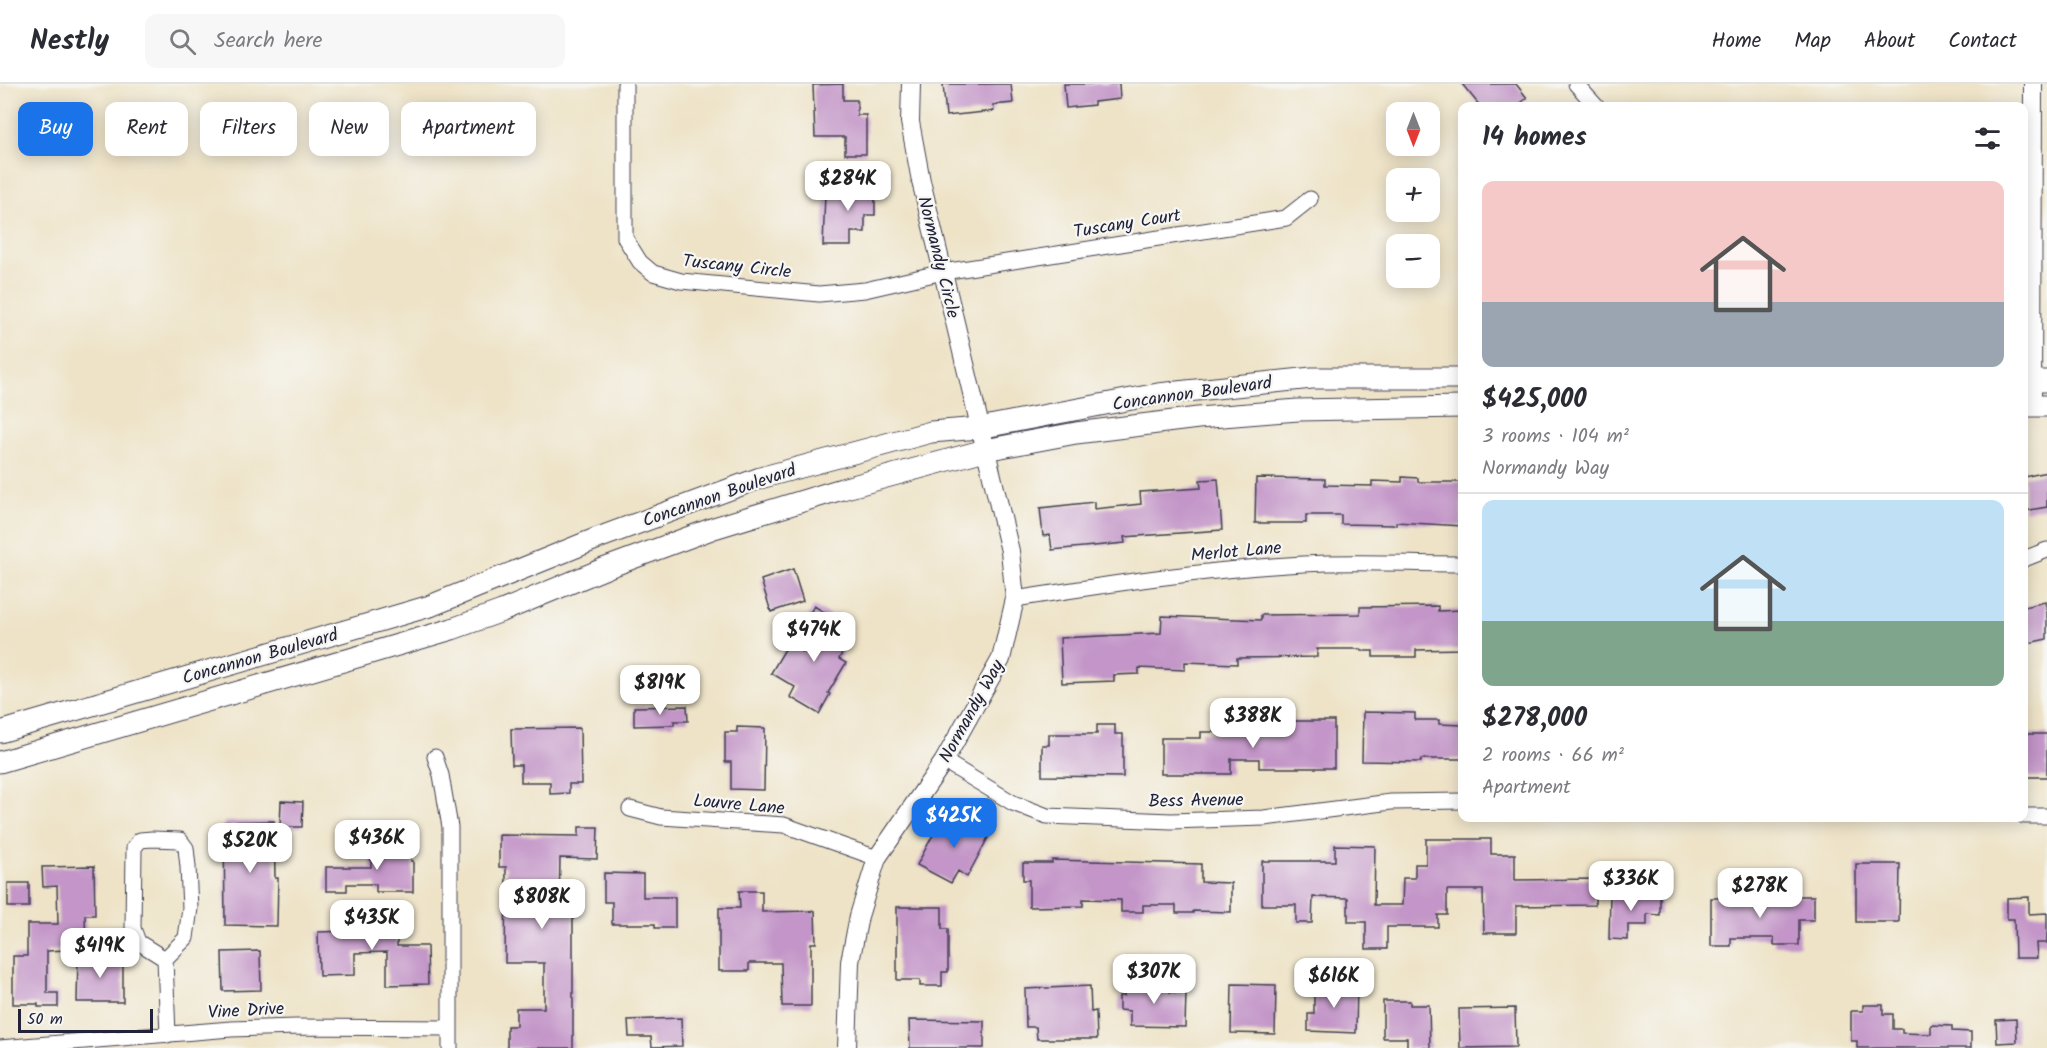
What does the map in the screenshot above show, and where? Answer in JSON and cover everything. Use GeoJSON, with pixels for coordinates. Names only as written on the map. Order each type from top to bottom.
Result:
{"type":"FeatureCollection","features":[{"type":"Feature","properties":{"kind":"main road","name":"Concannon Boulevard"},"geometry":{"type":"LineString","coordinates":[[0,732],[429,606],[598,538],[760,478],[931,432],[980,428],[1158,393],[1312,378],[1458,378]]}},
{"type":"Feature","properties":{"kind":"main road","name":"Concannon Boulevard"},"geometry":{"type":"LineString","coordinates":[[0,762],[452,629],[714,528],[842,489],[985,450],[1076,433],[1198,418],[1298,410],[1458,407]]}},
{"type":"Feature","properties":{"kind":"street","name":"Tuscany Circle"},"geometry":{"type":"LineString","coordinates":[[625,84],[625,238],[640,262],[653,273],[681,281],[819,294],[865,290],[943,272]]}},
{"type":"Feature","properties":{"kind":"street","name":"Normandy Circle"},"geometry":{"type":"LineString","coordinates":[[911,84],[912,132],[921,181],[980,428]]}},
{"type":"Feature","properties":{"kind":"street"},"geometry":{"type":"LineString","coordinates":[[1576,84],[1592,102]]}},
{"type":"Feature","properties":{"kind":"street"},"geometry":{"type":"LineString","coordinates":[[2033,84],[2028,218],[2034,406]]}},
{"type":"Feature","properties":{"kind":"street","name":"Tuscany Court"},"geometry":{"type":"LineString","coordinates":[[943,272],[1286,218],[1310,199]]}},
{"type":"Feature","properties":{"kind":"street","name":"Normandy Way"},"geometry":{"type":"LineString","coordinates":[[847,1048],[850,962],[859,916],[878,858],[944,761],[1001,659],[1015,599],[1010,551],[980,428]]}},
{"type":"Feature","properties":{"kind":"street"},"geometry":{"type":"LineString","coordinates":[[2028,557],[2047,550]]}},
{"type":"Feature","properties":{"kind":"street","name":"Merlot Lane"},"geometry":{"type":"LineString","coordinates":[[1015,599],[1231,569],[1306,564],[1458,564]]}},
{"type":"Feature","properties":{"kind":"street"},"geometry":{"type":"LineString","coordinates":[[435,757],[441,775],[450,827],[450,1048]]}},
{"type":"Feature","properties":{"kind":"street","name":"Bess Avenue"},"geometry":{"type":"LineString","coordinates":[[944,761],[1013,803],[1047,816],[1171,821],[1264,818],[1391,802],[1458,801]]}},
{"type":"Feature","properties":{"kind":"street","name":"Louvre Lane"},"geometry":{"type":"LineString","coordinates":[[630,809],[661,817],[784,825],[878,858]]}},
{"type":"Feature","properties":{"kind":"street"},"geometry":{"type":"LineString","coordinates":[[2028,816],[2047,816]]}},
{"type":"Feature","properties":{"kind":"street"},"geometry":{"type":"LineString","coordinates":[[165,959],[138,942],[133,928],[134,849],[140,840],[180,840],[186,849],[190,908],[186,938],[165,959],[168,1035]]}},
{"type":"Feature","properties":{"kind":"street","name":"Vine Drive"},"geometry":{"type":"LineString","coordinates":[[0,1048],[231,1029],[450,1028]]}},
{"type":"Feature","properties":{"kind":"building"},"geometry":{"type":"Polygon","coordinates":[[[843,84],[843,100],[857,100],[857,115],[866,115],[866,154],[845,154],[845,137],[815,137],[813,85],[843,84]]]}},
{"type":"Feature","properties":{"kind":"building"},"geometry":{"type":"Polygon","coordinates":[[[943,84],[1011,84],[1013,103],[993,105],[994,111],[946,116],[943,84]]]}},
{"type":"Feature","properties":{"kind":"building"},"geometry":{"type":"Polygon","coordinates":[[[1064,84],[1119,84],[1120,99],[1066,108],[1064,84]]]}},
{"type":"Feature","properties":{"kind":"building"},"geometry":{"type":"Polygon","coordinates":[[[1462,84],[1516,84],[1527,98],[1522,102],[1477,102],[1462,84]]]}},
{"type":"Feature","properties":{"kind":"building"},"geometry":{"type":"Polygon","coordinates":[[[853,177],[875,177],[875,215],[865,215],[865,232],[851,232],[851,246],[823,246],[825,193],[853,194],[853,177]]]}},
{"type":"Feature","properties":{"kind":"building"},"geometry":{"type":"Polygon","coordinates":[[[2047,472],[2047,507],[2028,510],[2028,476],[2047,472]]]}},
{"type":"Feature","properties":{"kind":"building"},"geometry":{"type":"Polygon","coordinates":[[[1402,477],[1418,478],[1418,482],[1458,482],[1458,526],[1396,522],[1396,525],[1341,524],[1341,515],[1306,515],[1306,523],[1255,523],[1256,478],[1325,479],[1325,485],[1372,486],[1372,481],[1402,482],[1402,477]]]}},
{"type":"Feature","properties":{"kind":"building"},"geometry":{"type":"Polygon","coordinates":[[[1218,479],[1222,530],[1124,537],[1125,543],[1052,550],[1050,535],[1043,536],[1040,508],[1094,502],[1094,509],[1141,504],[1140,492],[1201,488],[1200,480],[1218,479]]]}},
{"type":"Feature","properties":{"kind":"building"},"geometry":{"type":"Polygon","coordinates":[[[793,569],[803,601],[771,612],[761,580],[793,569]]]}},
{"type":"Feature","properties":{"kind":"building"},"geometry":{"type":"Polygon","coordinates":[[[2045,602],[2047,639],[2028,643],[2028,606],[2045,602]]]}},
{"type":"Feature","properties":{"kind":"building"},"geometry":{"type":"Polygon","coordinates":[[[814,606],[831,616],[826,625],[850,638],[839,659],[846,663],[828,693],[830,694],[819,714],[790,697],[795,687],[771,673],[788,644],[803,652],[817,628],[805,621],[814,606]]]}},
{"type":"Feature","properties":{"kind":"building"},"geometry":{"type":"Polygon","coordinates":[[[1438,606],[1438,611],[1458,610],[1458,649],[1416,650],[1416,657],[1373,657],[1373,651],[1361,651],[1361,649],[1317,649],[1317,657],[1237,658],[1237,664],[1185,662],[1185,670],[1139,668],[1139,674],[1114,675],[1114,681],[1062,683],[1060,638],[1161,633],[1162,616],[1261,620],[1261,615],[1360,614],[1360,607],[1438,606]]]}},
{"type":"Feature","properties":{"kind":"building"},"geometry":{"type":"Polygon","coordinates":[[[687,706],[688,721],[674,721],[674,725],[634,726],[634,707],[687,706]]]}},
{"type":"Feature","properties":{"kind":"building"},"geometry":{"type":"Polygon","coordinates":[[[1363,712],[1415,713],[1415,720],[1439,720],[1439,724],[1458,725],[1458,759],[1421,759],[1421,762],[1362,761],[1363,712]]]}},
{"type":"Feature","properties":{"kind":"building"},"geometry":{"type":"Polygon","coordinates":[[[1259,721],[1334,721],[1334,768],[1259,768],[1259,759],[1231,759],[1231,774],[1161,774],[1161,738],[1201,738],[1201,732],[1259,732],[1259,721]]]}},
{"type":"Feature","properties":{"kind":"building"},"geometry":{"type":"Polygon","coordinates":[[[1097,725],[1115,725],[1115,734],[1123,734],[1123,777],[1042,776],[1042,745],[1049,745],[1049,734],[1097,734],[1097,725]]]}},
{"type":"Feature","properties":{"kind":"building"},"geometry":{"type":"Polygon","coordinates":[[[737,727],[765,728],[764,790],[731,789],[731,762],[725,762],[725,732],[737,732],[737,727]]]}},
{"type":"Feature","properties":{"kind":"building"},"geometry":{"type":"Polygon","coordinates":[[[580,728],[581,784],[569,784],[569,793],[550,794],[550,782],[521,782],[521,765],[512,765],[511,729],[580,728]]]}},
{"type":"Feature","properties":{"kind":"building"},"geometry":{"type":"Polygon","coordinates":[[[2028,734],[2047,734],[2047,777],[2028,777],[2028,734]]]}},
{"type":"Feature","properties":{"kind":"building"},"geometry":{"type":"Polygon","coordinates":[[[281,801],[303,802],[302,827],[280,827],[281,801]]]}},
{"type":"Feature","properties":{"kind":"building"},"geometry":{"type":"Polygon","coordinates":[[[963,815],[992,830],[967,877],[958,871],[951,883],[917,865],[941,820],[956,828],[963,815]]]}},
{"type":"Feature","properties":{"kind":"building"},"geometry":{"type":"Polygon","coordinates":[[[274,821],[275,878],[278,878],[277,926],[225,925],[224,822],[274,821]]]}},
{"type":"Feature","properties":{"kind":"building"},"geometry":{"type":"Polygon","coordinates":[[[579,827],[598,827],[597,859],[560,858],[559,907],[573,908],[573,1048],[507,1048],[507,1026],[516,1026],[516,1008],[544,1008],[544,963],[505,963],[506,867],[499,867],[499,835],[579,836],[579,827]]]}},
{"type":"Feature","properties":{"kind":"building"},"geometry":{"type":"Polygon","coordinates":[[[1426,839],[1491,839],[1491,854],[1515,854],[1515,880],[1595,879],[1595,905],[1516,906],[1516,933],[1484,933],[1483,890],[1447,890],[1447,915],[1438,915],[1438,927],[1387,927],[1387,949],[1366,949],[1366,922],[1348,922],[1348,898],[1313,897],[1312,923],[1296,923],[1296,905],[1262,905],[1262,861],[1335,861],[1335,845],[1375,846],[1374,905],[1402,905],[1403,878],[1415,878],[1415,864],[1426,864],[1426,839]]]}},
{"type":"Feature","properties":{"kind":"building"},"geometry":{"type":"Polygon","coordinates":[[[371,842],[393,842],[393,850],[411,850],[413,892],[376,892],[376,884],[347,884],[347,891],[326,891],[326,867],[371,867],[371,842]]]}},
{"type":"Feature","properties":{"kind":"building"},"geometry":{"type":"Polygon","coordinates":[[[1052,860],[1201,864],[1201,882],[1231,883],[1231,912],[1176,913],[1176,905],[1143,905],[1143,912],[1121,912],[1121,900],[1083,899],[1083,906],[1029,907],[1029,880],[1023,880],[1023,863],[1052,863],[1052,860]]]}},
{"type":"Feature","properties":{"kind":"building"},"geometry":{"type":"Polygon","coordinates":[[[1856,864],[1900,864],[1899,922],[1856,922],[1856,864]]]}},
{"type":"Feature","properties":{"kind":"building"},"geometry":{"type":"Polygon","coordinates":[[[94,866],[95,915],[85,915],[86,949],[47,951],[47,993],[58,993],[58,1007],[13,1004],[13,956],[27,956],[27,924],[58,924],[57,886],[43,887],[42,867],[94,866]]]}},
{"type":"Feature","properties":{"kind":"building"},"geometry":{"type":"Polygon","coordinates":[[[604,873],[643,874],[643,897],[675,897],[675,928],[655,928],[655,924],[612,924],[612,902],[604,902],[604,873]]]}},
{"type":"Feature","properties":{"kind":"building"},"geometry":{"type":"Polygon","coordinates":[[[8,883],[29,883],[29,907],[8,907],[8,883]]]}},
{"type":"Feature","properties":{"kind":"building"},"geometry":{"type":"Polygon","coordinates":[[[739,891],[762,891],[762,912],[815,911],[816,943],[811,943],[811,1006],[782,1006],[781,963],[749,963],[749,971],[719,971],[719,908],[740,908],[739,891]]]}},
{"type":"Feature","properties":{"kind":"building"},"geometry":{"type":"Polygon","coordinates":[[[1610,893],[1660,893],[1660,915],[1647,914],[1647,925],[1628,925],[1628,940],[1609,939],[1610,893]]]}},
{"type":"Feature","properties":{"kind":"building"},"geometry":{"type":"Polygon","coordinates":[[[1774,896],[1814,896],[1814,920],[1799,920],[1799,945],[1774,945],[1774,938],[1731,938],[1731,946],[1711,946],[1711,898],[1774,898],[1774,896]]]}},
{"type":"Feature","properties":{"kind":"building"},"geometry":{"type":"Polygon","coordinates":[[[2029,897],[2029,914],[2047,913],[2047,943],[2036,943],[2037,958],[2015,958],[2014,919],[2007,919],[2007,898],[2029,897]]]}},
{"type":"Feature","properties":{"kind":"building"},"geometry":{"type":"Polygon","coordinates":[[[897,907],[942,907],[942,929],[948,929],[948,972],[942,972],[942,986],[920,986],[920,980],[897,980],[897,907]]]}},
{"type":"Feature","properties":{"kind":"building"},"geometry":{"type":"Polygon","coordinates":[[[397,916],[397,946],[427,946],[428,984],[387,985],[387,952],[355,953],[355,975],[319,976],[318,932],[351,931],[351,918],[397,916]]]}},
{"type":"Feature","properties":{"kind":"building"},"geometry":{"type":"Polygon","coordinates":[[[260,951],[261,990],[223,991],[222,952],[260,951]]]}},
{"type":"Feature","properties":{"kind":"building"},"geometry":{"type":"Polygon","coordinates":[[[78,956],[123,957],[123,1002],[77,1002],[78,956]]]}},
{"type":"Feature","properties":{"kind":"building"},"geometry":{"type":"Polygon","coordinates":[[[1124,983],[1171,984],[1170,992],[1186,992],[1185,1027],[1130,1026],[1130,1011],[1119,1010],[1119,996],[1124,996],[1124,983]]]}},
{"type":"Feature","properties":{"kind":"building"},"geometry":{"type":"Polygon","coordinates":[[[1232,984],[1276,985],[1275,1034],[1231,1033],[1232,984]]]}},
{"type":"Feature","properties":{"kind":"building"},"geometry":{"type":"Polygon","coordinates":[[[1314,984],[1357,985],[1356,1033],[1308,1031],[1308,1014],[1314,1014],[1314,984]]]}},
{"type":"Feature","properties":{"kind":"building"},"geometry":{"type":"Polygon","coordinates":[[[1090,986],[1091,1012],[1096,1011],[1097,1039],[1037,1039],[1036,1027],[1026,1027],[1025,989],[1090,986]]]}},
{"type":"Feature","properties":{"kind":"building"},"geometry":{"type":"Polygon","coordinates":[[[1383,1001],[1410,1001],[1410,1005],[1429,1005],[1430,1048],[1407,1048],[1407,1038],[1383,1038],[1383,1001]]]}},
{"type":"Feature","properties":{"kind":"building"},"geometry":{"type":"Polygon","coordinates":[[[1863,1005],[1883,1005],[1883,1014],[1893,1014],[1893,1029],[1902,1029],[1902,1033],[1931,1034],[1931,1025],[1952,1026],[1952,1031],[1971,1032],[1971,1048],[1857,1048],[1857,1041],[1851,1041],[1851,1011],[1863,1011],[1863,1005]]]}},
{"type":"Feature","properties":{"kind":"building"},"geometry":{"type":"Polygon","coordinates":[[[1515,1008],[1516,1047],[1460,1048],[1459,1009],[1515,1008]]]}},
{"type":"Feature","properties":{"kind":"building"},"geometry":{"type":"Polygon","coordinates":[[[681,1018],[682,1046],[652,1047],[651,1037],[629,1037],[628,1020],[681,1018]]]}},
{"type":"Feature","properties":{"kind":"building"},"geometry":{"type":"Polygon","coordinates":[[[2016,1019],[2017,1042],[1997,1043],[1996,1020],[2016,1019]]]}},
{"type":"Feature","properties":{"kind":"building"},"geometry":{"type":"Polygon","coordinates":[[[909,1020],[984,1021],[984,1048],[910,1048],[909,1020]]]}}]}
